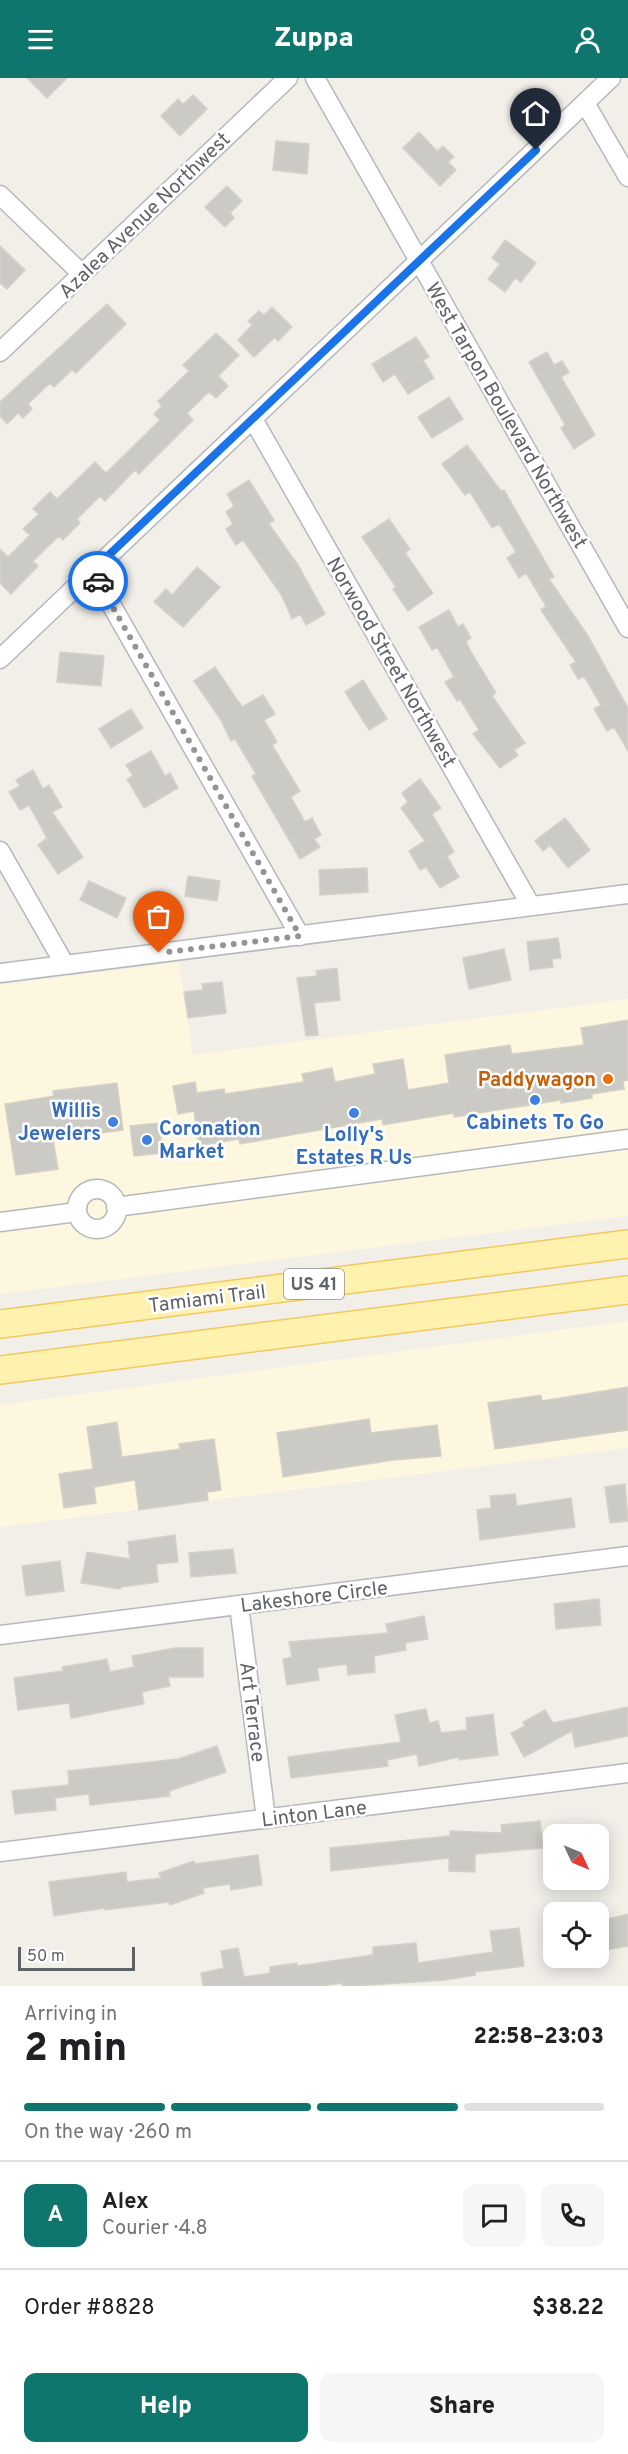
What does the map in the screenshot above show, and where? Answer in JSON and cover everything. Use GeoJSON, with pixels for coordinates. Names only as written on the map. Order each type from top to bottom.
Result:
{"type":"FeatureCollection","features":[{"type":"Feature","properties":{"kind":"main road","name":"Tamiami Trail"},"geometry":{"type":"LineString","coordinates":[[0,1324],[628,1244]]}},
{"type":"Feature","properties":{"kind":"main road","name":"US 41"},"geometry":{"type":"LineString","coordinates":[[0,1370],[628,1290]]}},
{"type":"Feature","properties":{"kind":"main road"},"geometry":{"type":"LineString","coordinates":[[0,1343],[40,1319]]}},
{"type":"Feature","properties":{"kind":"street","name":"Azalea Avenue Northwest"},"geometry":{"type":"LineString","coordinates":[[0,352],[288,78]]}},
{"type":"Feature","properties":{"kind":"street","name":"West Tarpon Boulevard Northwest"},"geometry":{"type":"LineString","coordinates":[[315,78],[628,628]]}},
{"type":"Feature","properties":{"kind":"street"},"geometry":{"type":"LineString","coordinates":[[0,659],[611,78]]}},
{"type":"Feature","properties":{"kind":"street"},"geometry":{"type":"LineString","coordinates":[[585,103],[628,177]]}},
{"type":"Feature","properties":{"kind":"street"},"geometry":{"type":"LineString","coordinates":[[0,195],[82,274]]}},
{"type":"Feature","properties":{"kind":"street","name":"Norwood Street Northwest"},"geometry":{"type":"LineString","coordinates":[[253,419],[531,906]]}},
{"type":"Feature","properties":{"kind":"street"},"geometry":{"type":"LineString","coordinates":[[92,571],[300,936]]}},
{"type":"Feature","properties":{"kind":"street"},"geometry":{"type":"LineString","coordinates":[[0,851],[65,965]]}},
{"type":"Feature","properties":{"kind":"street"},"geometry":{"type":"LineString","coordinates":[[0,973],[628,894]]}},
{"type":"Feature","properties":{"kind":"street"},"geometry":{"type":"LineString","coordinates":[[116,1208],[628,1139]]}},
{"type":"Feature","properties":{"kind":"street"},"geometry":{"type":"LineString","coordinates":[[92,1190],[110,1194],[116,1208],[111,1223],[99,1228],[86,1225],[77,1212],[81,1196],[92,1190]]}},
{"type":"Feature","properties":{"kind":"street"},"geometry":{"type":"LineString","coordinates":[[0,1222],[77,1212]]}},
{"type":"Feature","properties":{"kind":"street","name":"Lakeshore Circle"},"geometry":{"type":"LineString","coordinates":[[0,1635],[628,1556]]}},
{"type":"Feature","properties":{"kind":"street","name":"Art Terrace"},"geometry":{"type":"LineString","coordinates":[[239,1605],[266,1819]]}},
{"type":"Feature","properties":{"kind":"street","name":"Linton Lane"},"geometry":{"type":"LineString","coordinates":[[0,1852],[628,1773]]}},
{"type":"Feature","properties":{"kind":"shaded area"},"geometry":{"type":"Polygon","coordinates":[[[179,962],[193,1055],[628,999],[628,1216],[0,1294],[0,985],[179,962]]]}},
{"type":"Feature","properties":{"kind":"shaded area"},"geometry":{"type":"Polygon","coordinates":[[[628,1321],[628,1448],[0,1527],[0,1405],[628,1321]]]}},
{"type":"Feature","properties":{"kind":"building"},"geometry":{"type":"Polygon","coordinates":[[[27,78],[67,78],[47,98],[27,78]]]}},
{"type":"Feature","properties":{"kind":"building"},"geometry":{"type":"Polygon","coordinates":[[[193,95],[207,109],[180,136],[161,116],[178,99],[183,104],[193,95]]]}},
{"type":"Feature","properties":{"kind":"building"},"geometry":{"type":"Polygon","coordinates":[[[419,132],[437,151],[443,146],[454,157],[448,162],[456,170],[440,186],[403,148],[419,132]]]}},
{"type":"Feature","properties":{"kind":"building"},"geometry":{"type":"Polygon","coordinates":[[[276,141],[309,144],[307,174],[273,170],[276,141]]]}},
{"type":"Feature","properties":{"kind":"building"},"geometry":{"type":"Polygon","coordinates":[[[227,186],[242,201],[230,213],[234,218],[225,227],[205,207],[227,186]]]}},
{"type":"Feature","properties":{"kind":"building"},"geometry":{"type":"Polygon","coordinates":[[[505,240],[536,263],[521,282],[515,278],[505,292],[488,279],[500,264],[492,258],[505,240]]]}},
{"type":"Feature","properties":{"kind":"building"},"geometry":{"type":"Polygon","coordinates":[[[0,246],[25,270],[7,289],[0,283],[0,246]]]}},
{"type":"Feature","properties":{"kind":"building"},"geometry":{"type":"Polygon","coordinates":[[[107,304],[126,324],[76,373],[72,370],[54,387],[50,383],[28,404],[32,409],[23,418],[18,413],[7,424],[0,416],[0,402],[107,304]]]}},
{"type":"Feature","properties":{"kind":"building"},"geometry":{"type":"Polygon","coordinates":[[[272,307],[292,327],[278,341],[275,337],[254,357],[238,340],[252,325],[248,321],[259,311],[264,315],[272,307]]]}},
{"type":"Feature","properties":{"kind":"building"},"geometry":{"type":"Polygon","coordinates":[[[216,333],[239,355],[218,376],[228,386],[216,398],[209,392],[187,413],[193,420],[139,474],[135,470],[105,501],[100,496],[77,519],[80,523],[63,540],[59,536],[33,561],[38,566],[11,594],[0,583],[0,549],[8,557],[30,535],[23,529],[39,514],[33,509],[50,492],[57,499],[95,462],[106,473],[160,420],[154,414],[162,406],[158,401],[189,371],[183,365],[216,333]]]}},
{"type":"Feature","properties":{"kind":"building"},"geometry":{"type":"Polygon","coordinates":[[[416,337],[429,357],[423,360],[434,378],[408,394],[395,374],[383,382],[372,364],[416,337]]]}},
{"type":"Feature","properties":{"kind":"building"},"geometry":{"type":"Polygon","coordinates":[[[547,352],[554,365],[562,361],[569,372],[561,377],[595,435],[574,449],[561,428],[565,425],[529,362],[547,352]]]}},
{"type":"Feature","properties":{"kind":"building"},"geometry":{"type":"Polygon","coordinates":[[[449,397],[463,419],[432,438],[418,417],[449,397]]]}},
{"type":"Feature","properties":{"kind":"building"},"geometry":{"type":"Polygon","coordinates":[[[467,445],[501,491],[504,490],[554,577],[549,579],[588,636],[628,708],[628,751],[614,727],[607,731],[594,709],[601,705],[584,676],[578,679],[570,665],[576,662],[541,610],[546,606],[526,573],[519,578],[507,558],[516,552],[499,524],[492,528],[470,492],[465,495],[442,464],[467,445]]]}},
{"type":"Feature","properties":{"kind":"building"},"geometry":{"type":"Polygon","coordinates":[[[249,480],[274,520],[269,524],[298,565],[325,614],[306,625],[300,614],[292,619],[282,596],[243,540],[236,545],[226,529],[233,524],[226,512],[234,506],[227,494],[249,480]]]}},
{"type":"Feature","properties":{"kind":"building"},"geometry":{"type":"Polygon","coordinates":[[[389,519],[410,549],[405,553],[433,593],[408,611],[393,589],[396,587],[362,537],[389,519]]]}},
{"type":"Feature","properties":{"kind":"building"},"geometry":{"type":"Polygon","coordinates":[[[197,567],[220,587],[183,627],[154,602],[166,589],[172,595],[197,567]]]}},
{"type":"Feature","properties":{"kind":"building"},"geometry":{"type":"Polygon","coordinates":[[[449,610],[458,627],[463,624],[471,638],[466,641],[496,693],[492,696],[525,743],[514,750],[518,755],[500,768],[473,734],[479,730],[460,699],[457,701],[445,682],[454,677],[437,647],[432,650],[419,627],[449,610]]]}},
{"type":"Feature","properties":{"kind":"building"},"geometry":{"type":"Polygon","coordinates":[[[60,652],[104,656],[101,686],[57,682],[60,652]]]}},
{"type":"Feature","properties":{"kind":"building"},"geometry":{"type":"Polygon","coordinates":[[[215,667],[242,707],[263,695],[275,714],[264,720],[277,742],[272,745],[300,791],[291,797],[305,822],[312,818],[321,835],[314,839],[320,847],[300,859],[252,776],[256,774],[235,739],[231,741],[221,720],[194,681],[215,667]]]}},
{"type":"Feature","properties":{"kind":"building"},"geometry":{"type":"Polygon","coordinates":[[[363,680],[387,719],[369,730],[345,692],[363,680]]]}},
{"type":"Feature","properties":{"kind":"building"},"geometry":{"type":"Polygon","coordinates":[[[131,709],[143,728],[111,748],[99,729],[131,709]]]}},
{"type":"Feature","properties":{"kind":"building"},"geometry":{"type":"Polygon","coordinates":[[[151,751],[165,776],[170,773],[178,788],[144,808],[127,779],[133,776],[126,765],[151,751]]]}},
{"type":"Feature","properties":{"kind":"building"},"geometry":{"type":"Polygon","coordinates":[[[33,770],[43,789],[49,785],[62,807],[52,812],[83,857],[58,874],[38,845],[47,838],[29,805],[20,810],[9,792],[20,786],[16,780],[33,770]]]}},
{"type":"Feature","properties":{"kind":"building"},"geometry":{"type":"Polygon","coordinates":[[[420,779],[441,808],[432,814],[454,852],[447,856],[459,877],[440,888],[426,867],[420,870],[409,851],[425,841],[401,808],[408,802],[402,793],[420,779]]]}},
{"type":"Feature","properties":{"kind":"building"},"geometry":{"type":"Polygon","coordinates":[[[565,818],[590,850],[568,868],[550,845],[543,851],[535,841],[565,818]]]}},
{"type":"Feature","properties":{"kind":"building"},"geometry":{"type":"Polygon","coordinates":[[[367,868],[368,892],[320,895],[319,870],[367,868]]]}},
{"type":"Feature","properties":{"kind":"building"},"geometry":{"type":"Polygon","coordinates":[[[188,876],[220,881],[217,901],[185,896],[188,876]]]}},
{"type":"Feature","properties":{"kind":"building"},"geometry":{"type":"Polygon","coordinates":[[[89,881],[126,898],[117,918],[80,900],[89,881]]]}},
{"type":"Feature","properties":{"kind":"building"},"geometry":{"type":"Polygon","coordinates":[[[558,938],[561,958],[552,959],[553,967],[530,970],[527,942],[558,938]]]}},
{"type":"Feature","properties":{"kind":"building"},"geometry":{"type":"Polygon","coordinates":[[[504,949],[511,980],[469,989],[463,958],[504,949]]]}},
{"type":"Feature","properties":{"kind":"building"},"geometry":{"type":"Polygon","coordinates":[[[337,968],[340,1000],[314,1003],[318,1035],[306,1036],[297,978],[317,976],[316,971],[337,968]]]}},
{"type":"Feature","properties":{"kind":"building"},"geometry":{"type":"Polygon","coordinates":[[[222,982],[226,1013],[188,1018],[184,992],[203,990],[202,984],[222,982]]]}},
{"type":"Feature","properties":{"kind":"building"},"geometry":{"type":"Polygon","coordinates":[[[628,1020],[628,1080],[623,1081],[624,1089],[592,1094],[592,1098],[561,1103],[561,1100],[454,1117],[454,1113],[383,1125],[382,1119],[240,1144],[239,1139],[199,1146],[194,1111],[178,1114],[173,1086],[195,1082],[197,1093],[224,1089],[225,1094],[304,1082],[302,1074],[332,1068],[335,1082],[375,1074],[373,1064],[403,1059],[408,1090],[449,1083],[445,1055],[510,1045],[512,1054],[584,1045],[581,1028],[628,1020]]]}},
{"type":"Feature","properties":{"kind":"building"},"geometry":{"type":"Polygon","coordinates":[[[117,1083],[123,1130],[53,1139],[58,1169],[16,1175],[5,1104],[54,1096],[53,1091],[117,1083]]]}},
{"type":"Feature","properties":{"kind":"building","name":"Coronation Market"},"geometry":{"type":"Polygon","coordinates":[[[159,1123],[163,1153],[134,1156],[130,1126],[159,1123]]]}},
{"type":"Feature","properties":{"kind":"building"},"geometry":{"type":"Polygon","coordinates":[[[628,1387],[628,1430],[495,1449],[488,1403],[541,1395],[542,1401],[628,1387]]]}},
{"type":"Feature","properties":{"kind":"building"},"geometry":{"type":"Polygon","coordinates":[[[369,1419],[371,1433],[437,1425],[441,1456],[394,1460],[283,1477],[277,1433],[369,1419]]]}},
{"type":"Feature","properties":{"kind":"building"},"geometry":{"type":"Polygon","coordinates":[[[117,1422],[122,1457],[180,1449],[179,1444],[214,1439],[221,1490],[207,1492],[208,1500],[139,1510],[135,1480],[94,1487],[96,1503],[64,1508],[59,1474],[93,1469],[87,1427],[117,1422]]]}},
{"type":"Feature","properties":{"kind":"building"},"geometry":{"type":"Polygon","coordinates":[[[625,1484],[628,1521],[610,1523],[605,1487],[625,1484]]]}},
{"type":"Feature","properties":{"kind":"building"},"geometry":{"type":"Polygon","coordinates":[[[515,1494],[517,1506],[571,1498],[575,1527],[480,1540],[477,1510],[491,1508],[490,1496],[515,1494]]]}},
{"type":"Feature","properties":{"kind":"building"},"geometry":{"type":"Polygon","coordinates":[[[175,1535],[178,1562],[156,1564],[158,1582],[120,1589],[81,1583],[87,1552],[130,1559],[128,1542],[175,1535]]]}},
{"type":"Feature","properties":{"kind":"building"},"geometry":{"type":"Polygon","coordinates":[[[233,1549],[236,1573],[191,1577],[189,1553],[233,1549]]]}},
{"type":"Feature","properties":{"kind":"building"},"geometry":{"type":"Polygon","coordinates":[[[60,1561],[64,1591],[26,1596],[22,1566],[60,1561]]]}},
{"type":"Feature","properties":{"kind":"building"},"geometry":{"type":"Polygon","coordinates":[[[599,1599],[601,1625],[556,1629],[554,1604],[599,1599]]]}},
{"type":"Feature","properties":{"kind":"building"},"geometry":{"type":"Polygon","coordinates":[[[424,1616],[428,1639],[405,1643],[406,1650],[374,1656],[375,1672],[348,1675],[347,1664],[317,1668],[319,1680],[287,1685],[283,1659],[292,1657],[289,1642],[388,1633],[386,1624],[424,1616]]]}},
{"type":"Feature","properties":{"kind":"building"},"geometry":{"type":"Polygon","coordinates":[[[175,1648],[203,1648],[203,1677],[168,1677],[170,1686],[142,1692],[144,1704],[71,1718],[69,1703],[18,1710],[14,1678],[63,1671],[62,1667],[107,1659],[110,1672],[134,1667],[132,1656],[175,1648]]]}},
{"type":"Feature","properties":{"kind":"building"},"geometry":{"type":"Polygon","coordinates":[[[628,1707],[628,1736],[575,1747],[572,1731],[524,1757],[511,1733],[525,1726],[523,1722],[545,1710],[553,1723],[628,1707]]]}},
{"type":"Feature","properties":{"kind":"building"},"geometry":{"type":"Polygon","coordinates":[[[426,1709],[429,1723],[438,1721],[441,1733],[467,1730],[466,1718],[493,1714],[498,1755],[459,1760],[459,1757],[419,1766],[417,1754],[387,1760],[388,1766],[291,1778],[288,1757],[401,1742],[395,1715],[426,1709]]]}},
{"type":"Feature","properties":{"kind":"building"},"geometry":{"type":"Polygon","coordinates":[[[217,1746],[226,1772],[169,1791],[170,1796],[90,1805],[89,1794],[55,1798],[56,1810],[15,1814],[12,1791],[69,1785],[68,1771],[178,1759],[217,1746]]]}},
{"type":"Feature","properties":{"kind":"building"},"geometry":{"type":"Polygon","coordinates":[[[540,1821],[543,1848],[475,1854],[475,1872],[449,1871],[449,1858],[331,1871],[330,1848],[450,1836],[450,1831],[502,1833],[501,1825],[540,1821]]]}},
{"type":"Feature","properties":{"kind":"building"},"geometry":{"type":"Polygon","coordinates":[[[258,1855],[262,1885],[231,1890],[230,1884],[203,1888],[204,1893],[170,1905],[169,1902],[105,1910],[105,1908],[54,1916],[49,1882],[126,1872],[127,1882],[161,1878],[159,1873],[194,1861],[195,1864],[258,1855]]]}},
{"type":"Feature","properties":{"kind":"building"},"geometry":{"type":"Polygon","coordinates":[[[628,1914],[628,1946],[609,1949],[609,1919],[628,1914]]]}},
{"type":"Feature","properties":{"kind":"building"},"geometry":{"type":"Polygon","coordinates":[[[519,1928],[524,1966],[475,1972],[475,1975],[445,1980],[354,1986],[342,1986],[342,1983],[321,1986],[203,1986],[201,1973],[224,1968],[221,1951],[238,1948],[244,1977],[270,1973],[270,1967],[297,1963],[297,1966],[373,1955],[373,1947],[416,1943],[418,1963],[493,1952],[490,1931],[519,1928]]]}},
{"type":"Feature","properties":{"kind":"way so far"},"geometry":{"type":"LineString","coordinates":[[98,581],[300,936],[159,953]]}},
{"type":"Feature","properties":{"kind":"place","name":"Paddywagon"},"geometry":{"type":"Point","coordinates":[608,1079]}},
{"type":"Feature","properties":{"kind":"place","name":"Cabinets To Go"},"geometry":{"type":"Point","coordinates":[535,1100]}},
{"type":"Feature","properties":{"kind":"place","name":"Lolly's Estates R Us"},"geometry":{"type":"Point","coordinates":[354,1113]}},
{"type":"Feature","properties":{"kind":"place","name":"Willis Jewelers"},"geometry":{"type":"Point","coordinates":[113,1122]}},
{"type":"Feature","properties":{"kind":"place","name":"Coronation Market"},"geometry":{"type":"Point","coordinates":[147,1140]}},
{"type":"Feature","properties":{"kind":"route"},"geometry":{"type":"LineString","coordinates":[[98,581],[92,571],[536,150]]}}]}
